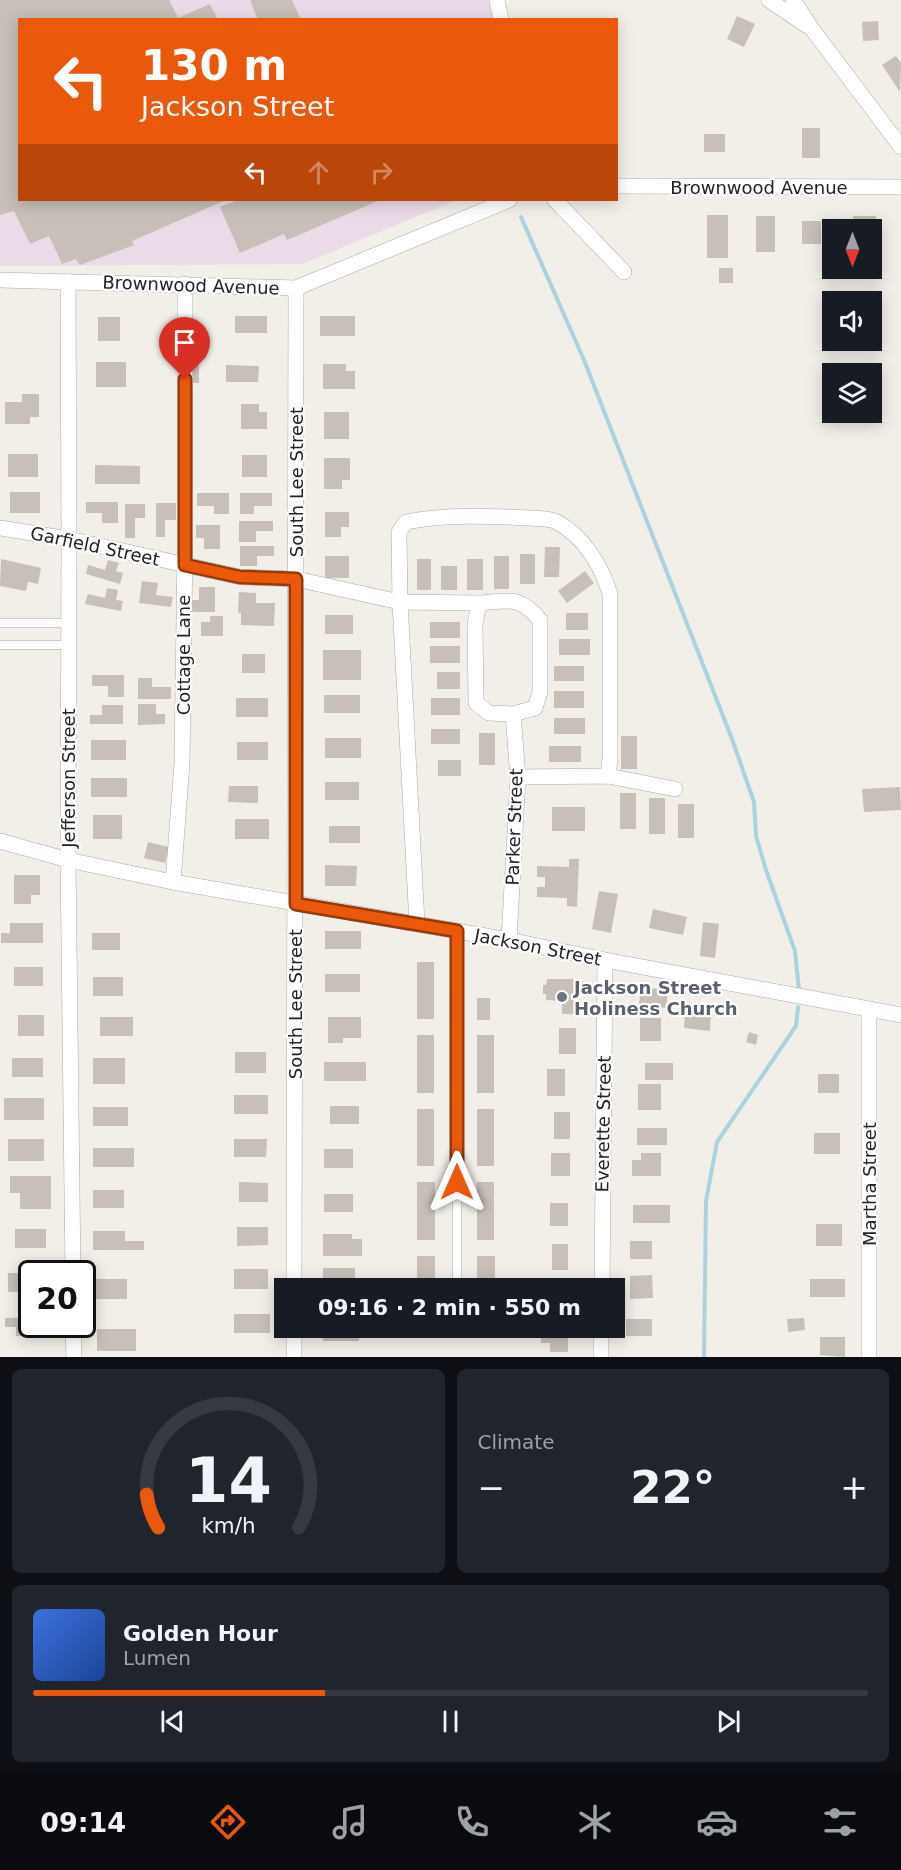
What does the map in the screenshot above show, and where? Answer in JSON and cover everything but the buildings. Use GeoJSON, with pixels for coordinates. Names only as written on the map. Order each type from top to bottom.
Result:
{"type":"FeatureCollection","features":[{"type":"Feature","properties":{"kind":"street"},"geometry":{"type":"LineString","coordinates":[[497,0],[501,18]]}},
{"type":"Feature","properties":{"kind":"street"},"geometry":{"type":"LineString","coordinates":[[769,0],[812,29]]}},
{"type":"Feature","properties":{"kind":"street"},"geometry":{"type":"LineString","coordinates":[[793,0],[812,29],[901,147]]}},
{"type":"Feature","properties":{"kind":"street","name":"Brownwood Avenue"},"geometry":{"type":"LineString","coordinates":[[618,186],[901,187]]}},
{"type":"Feature","properties":{"kind":"street","name":"Brownwood Avenue"},"geometry":{"type":"LineString","coordinates":[[0,280],[296,288],[507,201]]}},
{"type":"Feature","properties":{"kind":"street"},"geometry":{"type":"LineString","coordinates":[[556,201],[624,272]]}},
{"type":"Feature","properties":{"kind":"street","name":"Jefferson Street"},"geometry":{"type":"LineString","coordinates":[[68,282],[68,860],[73,1260]]}},
{"type":"Feature","properties":{"kind":"street","name":"Cottage Lane"},"geometry":{"type":"LineString","coordinates":[[173,882],[182,764],[185,284]]}},
{"type":"Feature","properties":{"kind":"street","name":"South Lee Street"},"geometry":{"type":"LineString","coordinates":[[294,1278],[296,288]]}},
{"type":"Feature","properties":{"kind":"street"},"geometry":{"type":"LineString","coordinates":[[417,924],[400,602],[399,532],[406,522],[428,518],[479,516],[554,520],[576,534],[603,571],[610,594],[610,759],[608,776]]}},
{"type":"Feature","properties":{"kind":"street","name":"Garfield Street"},"geometry":{"type":"LineString","coordinates":[[0,528],[69,539],[240,577],[296,579],[400,602],[479,603]]}},
{"type":"Feature","properties":{"kind":"street"},"geometry":{"type":"LineString","coordinates":[[517,601],[530,608],[540,620],[540,692],[536,708],[513,714],[489,713],[476,702],[476,624],[479,603],[517,601]]}},
{"type":"Feature","properties":{"kind":"street","name":"Parker Street"},"geometry":{"type":"LineString","coordinates":[[509,940],[518,777],[513,714]]}},
{"type":"Feature","properties":{"kind":"street"},"geometry":{"type":"LineString","coordinates":[[518,777],[608,776],[675,789]]}},
{"type":"Feature","properties":{"kind":"street","name":"Jackson Street"},"geometry":{"type":"LineString","coordinates":[[0,841],[68,860],[173,882],[509,940],[901,1015]]}},
{"type":"Feature","properties":{"kind":"street","name":"Everette Street"},"geometry":{"type":"LineString","coordinates":[[602,1278],[605,960]]}},
{"type":"Feature","properties":{"kind":"street","name":"Martha Street"},"geometry":{"type":"LineString","coordinates":[[869,1010],[869,1357]]}},
{"type":"Feature","properties":{"kind":"street"},"geometry":{"type":"LineString","coordinates":[[73,1338],[74,1357]]}},
{"type":"Feature","properties":{"kind":"street"},"geometry":{"type":"LineString","coordinates":[[294,1338],[294,1357]]}},
{"type":"Feature","properties":{"kind":"street"},"geometry":{"type":"LineString","coordinates":[[601,1338],[601,1357]]}},
{"type":"Feature","properties":{"kind":"lane"},"geometry":{"type":"LineString","coordinates":[[0,623],[69,623]]}},
{"type":"Feature","properties":{"kind":"lane"},"geometry":{"type":"LineString","coordinates":[[0,645],[69,645]]}},
{"type":"Feature","properties":{"kind":"lane"},"geometry":{"type":"LineString","coordinates":[[457,931],[457,1278]]}},
{"type":"Feature","properties":{"kind":"shaded area"},"geometry":{"type":"Polygon","coordinates":[[[0,0],[491,0],[495,18],[18,18],[18,201],[455,201],[302,264],[0,266],[0,0]]]}},
{"type":"Feature","properties":{"kind":"waterway"},"geometry":{"type":"LineString","coordinates":[[521,217],[584,360],[732,739],[754,802],[756,836],[766,870],[795,951],[799,990]]}},
{"type":"Feature","properties":{"kind":"waterway"},"geometry":{"type":"LineString","coordinates":[[704,1357],[706,1201],[717,1142],[796,1026],[798,1007]]}},
{"type":"Feature","properties":{"kind":"place","name":"Jackson Street Holiness Church"},"geometry":{"type":"Point","coordinates":[562,997]}},
{"type":"Feature","properties":{"kind":"route"},"geometry":{"type":"LineString","coordinates":[[185,379],[185,565],[240,577],[296,579],[296,904],[457,931],[457,1182]]}}]}
